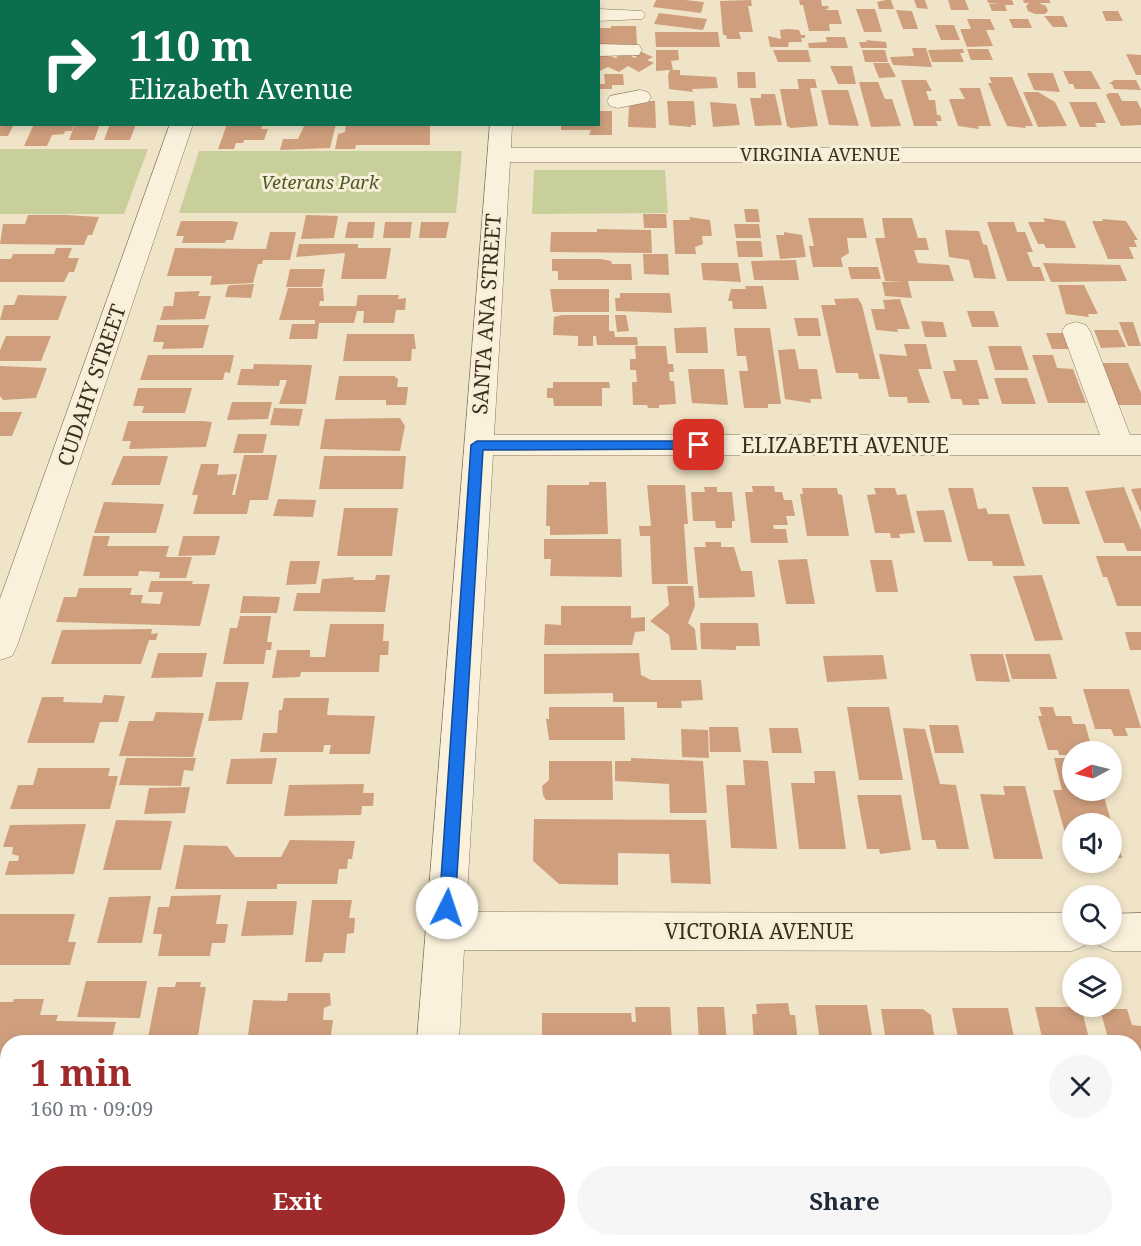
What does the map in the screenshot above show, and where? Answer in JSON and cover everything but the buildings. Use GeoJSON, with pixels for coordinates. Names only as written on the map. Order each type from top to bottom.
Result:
{"type":"FeatureCollection","features":[{"type":"Feature","properties":{"kind":"street"},"geometry":{"type":"LineString","coordinates":[[600,15],[635,15]]}},
{"type":"Feature","properties":{"kind":"street"},"geometry":{"type":"LineString","coordinates":[[600,50],[631,50]]}},
{"type":"Feature","properties":{"kind":"street"},"geometry":{"type":"LineString","coordinates":[[618,101],[640,97]]}},
{"type":"Feature","properties":{"kind":"street","name":"CUDAHY STREET"},"geometry":{"type":"LineString","coordinates":[[0,646],[181,126]]}},
{"type":"Feature","properties":{"kind":"street","name":"VIRGINIA AVENUE"},"geometry":{"type":"LineString","coordinates":[[500,140],[1141,154]]}},
{"type":"Feature","properties":{"kind":"street","name":"SANTA ANA STREET"},"geometry":{"type":"LineString","coordinates":[[438,1035],[477,445],[500,140]]}},
{"type":"Feature","properties":{"kind":"street"},"geometry":{"type":"LineString","coordinates":[[1076,331],[1130,445]]}},
{"type":"Feature","properties":{"kind":"street","name":"ELIZABETH AVENUE"},"geometry":{"type":"LineString","coordinates":[[477,445],[1130,445]]}},
{"type":"Feature","properties":{"kind":"street","name":"VICTORIA AVENUE"},"geometry":{"type":"LineString","coordinates":[[445,931],[1062,932]]}},
{"type":"Feature","properties":{"kind":"street"},"geometry":{"type":"LineString","coordinates":[[1122,932],[1141,932]]}},
{"type":"Feature","properties":{"kind":"green space"},"geometry":{"type":"Polygon","coordinates":[[[0,149],[148,149],[124,214],[0,214],[0,149]]]}},
{"type":"Feature","properties":{"kind":"green space","name":"Veterans Park"},"geometry":{"type":"Polygon","coordinates":[[[199,151],[462,151],[456,213],[179,213],[199,151]]]}},
{"type":"Feature","properties":{"kind":"green space"},"geometry":{"type":"Polygon","coordinates":[[[534,170],[665,170],[668,213],[532,214],[534,170]]]}},
{"type":"Feature","properties":{"kind":"route"},"geometry":{"type":"LineString","coordinates":[[447,908],[477,445],[699,445]]}}]}
